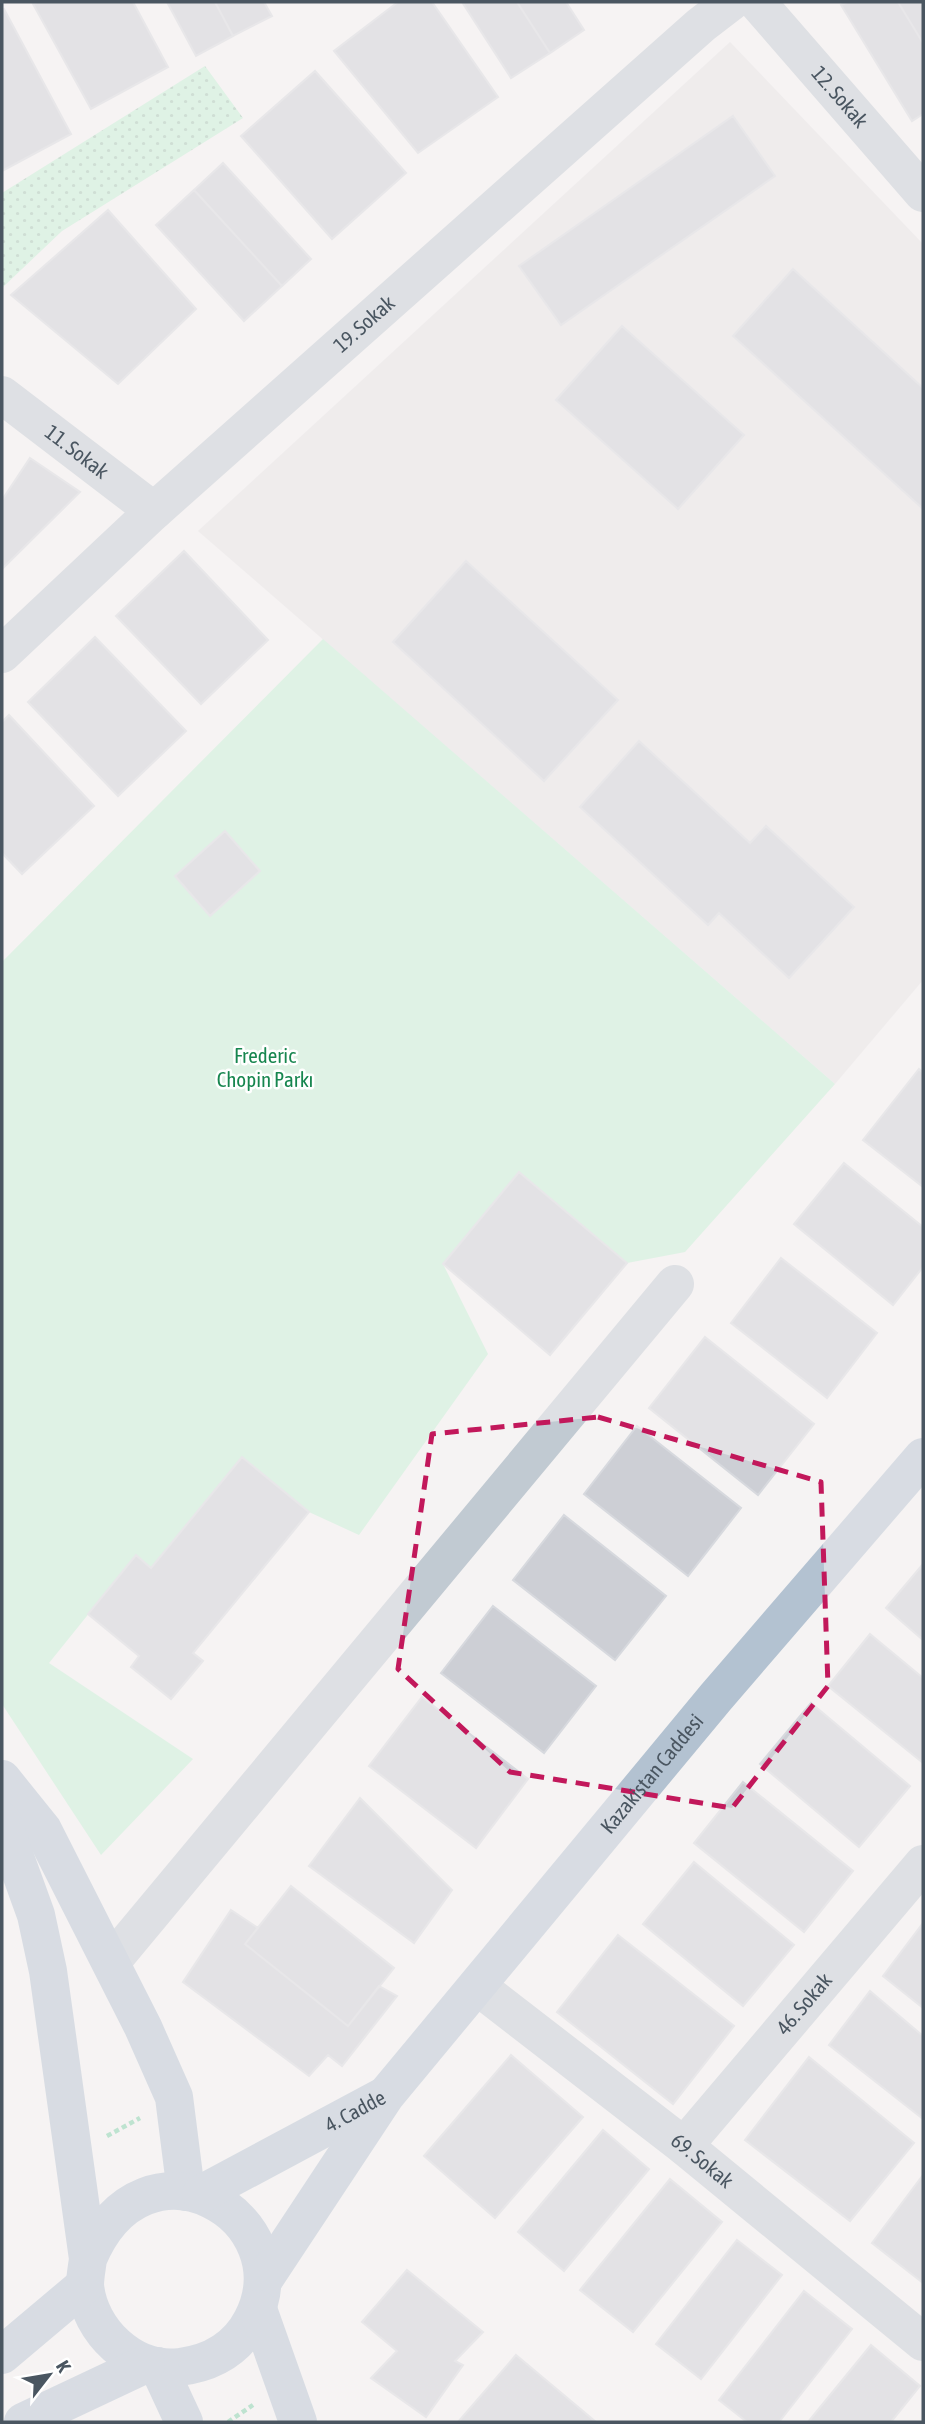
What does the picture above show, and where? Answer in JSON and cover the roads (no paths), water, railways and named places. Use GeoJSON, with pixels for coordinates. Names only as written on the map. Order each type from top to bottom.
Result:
{"type":"FeatureCollection","features":[{"type":"Feature","properties":{"kind":"main road","name":"Kazakistan Caddesi"},"geometry":{"type":"LineString","coordinates":[[386,2095],[716,1697],[923,1457]]}},
{"type":"Feature","properties":{"kind":"main road"},"geometry":{"type":"LineString","coordinates":[[2,1779],[43,1830],[112,1961],[174,2097],[193,2193]]}},
{"type":"Feature","properties":{"kind":"main road"},"geometry":{"type":"LineString","coordinates":[[2,1821],[36,1915],[48,1971],[91,2311],[104,2333],[123,2352],[152,2365],[173,2368],[200,2365],[225,2353],[245,2333],[260,2295]]}},
{"type":"Feature","properties":{"kind":"main road","name":"4. Cadde"},"geometry":{"type":"LineString","coordinates":[[193,2193],[386,2095]]}},
{"type":"Feature","properties":{"kind":"main road","name":"4. Cadde"},"geometry":{"type":"LineString","coordinates":[[260,2295],[386,2095]]}},
{"type":"Feature","properties":{"kind":"main road"},"geometry":{"type":"LineString","coordinates":[[2,2355],[86,2272],[99,2232],[118,2210],[143,2196],[172,2190],[193,2193],[226,2207],[246,2228],[259,2253],[260,2295],[298,2422]]}},
{"type":"Feature","properties":{"kind":"main road"},"geometry":{"type":"LineString","coordinates":[[23,2422],[152,2365]]}},
{"type":"Feature","properties":{"kind":"main road"},"geometry":{"type":"LineString","coordinates":[[152,2365],[184,2422]]}},
{"type":"Feature","properties":{"kind":"street","name":"19. Sokak"},"geometry":{"type":"LineString","coordinates":[[2,654],[154,511],[690,34],[732,2]]}},
{"type":"Feature","properties":{"kind":"street","name":"12. Sokak"},"geometry":{"type":"LineString","coordinates":[[757,2],[923,193]]}},
{"type":"Feature","properties":{"kind":"street","name":"11. Sokak"},"geometry":{"type":"LineString","coordinates":[[2,394],[154,511]]}},
{"type":"Feature","properties":{"kind":"street"},"geometry":{"type":"LineString","coordinates":[[112,1961],[675,1284]]}},
{"type":"Feature","properties":{"kind":"street","name":"46. Sokak"},"geometry":{"type":"LineString","coordinates":[[684,2146],[923,1864]]}},
{"type":"Feature","properties":{"kind":"street","name":"69. Sokak"},"geometry":{"type":"LineString","coordinates":[[477,1986],[684,2146],[923,2342]]}},
{"type":"Feature","properties":{"kind":"park label","name":"Frederic Chopin Parkı"},"geometry":{"type":"Point","coordinates":[265,1068]}}]}
